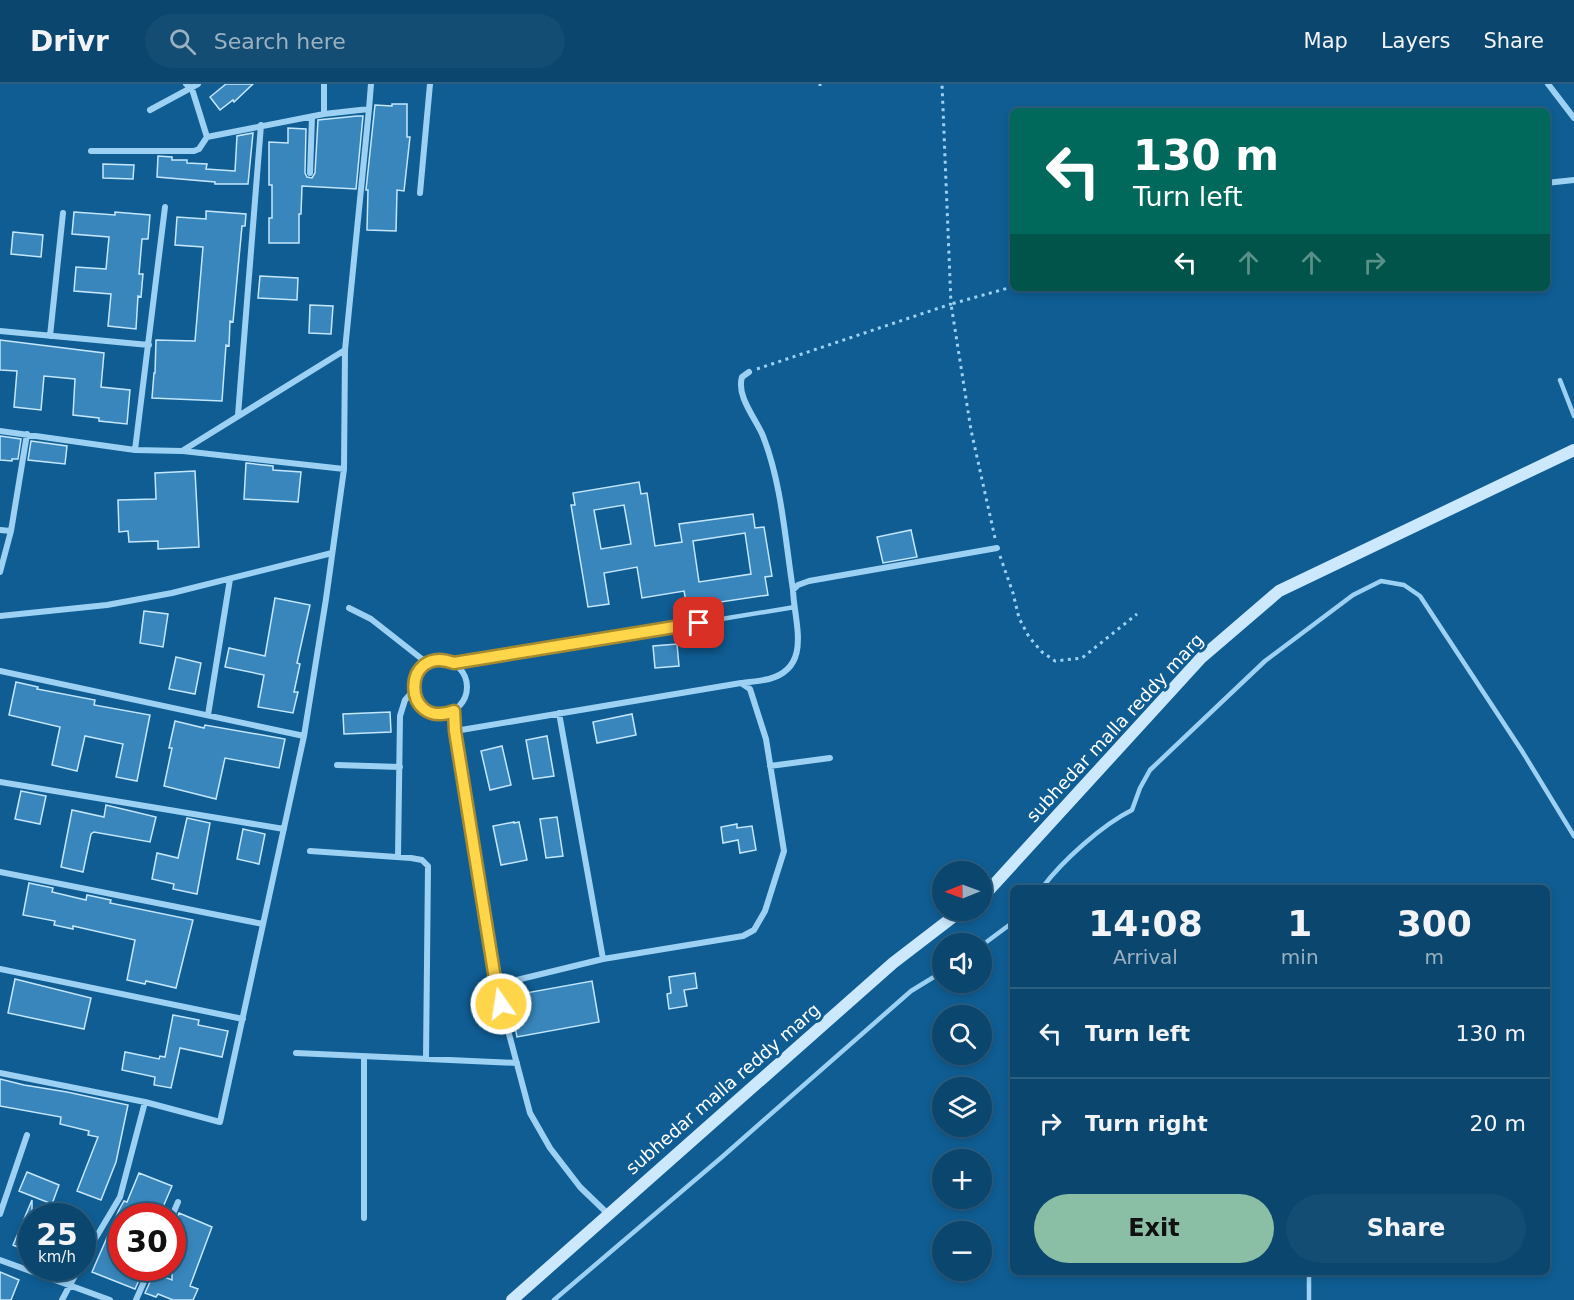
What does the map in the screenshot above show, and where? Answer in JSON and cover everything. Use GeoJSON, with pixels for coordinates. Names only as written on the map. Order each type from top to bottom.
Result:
{"type":"FeatureCollection","features":[{"type":"Feature","properties":{"kind":"main road","name":"subhedar malla reddy marg"},"geometry":{"type":"LineString","coordinates":[[992,888],[1201,658],[1279,591],[1574,450]]}},
{"type":"Feature","properties":{"kind":"main road","name":"subhedar malla reddy marg"},"geometry":{"type":"LineString","coordinates":[[512,1300],[893,963],[948,921]]}},
{"type":"Feature","properties":{"kind":"street"},"geometry":{"type":"LineString","coordinates":[[186,84],[192,89],[207,137]]}},
{"type":"Feature","properties":{"kind":"street"},"geometry":{"type":"LineString","coordinates":[[150,110],[198,84]]}},
{"type":"Feature","properties":{"kind":"street"},"geometry":{"type":"LineString","coordinates":[[324,84],[324,114]]}},
{"type":"Feature","properties":{"kind":"street"},"geometry":{"type":"LineString","coordinates":[[0,1073],[145,1102],[220,1122],[304,736],[333,553],[344,470],[345,350],[371,84]]}},
{"type":"Feature","properties":{"kind":"street"},"geometry":{"type":"LineString","coordinates":[[420,193],[430,84]]}},
{"type":"Feature","properties":{"kind":"street"},"geometry":{"type":"LineString","coordinates":[[1548,84],[1574,118]]}},
{"type":"Feature","properties":{"kind":"street"},"geometry":{"type":"LineString","coordinates":[[91,151],[194,151],[199,149],[207,137],[324,114],[369,109]]}},
{"type":"Feature","properties":{"kind":"street"},"geometry":{"type":"LineString","coordinates":[[310,173],[312,117]]}},
{"type":"Feature","properties":{"kind":"street"},"geometry":{"type":"LineString","coordinates":[[238,415],[261,125]]}},
{"type":"Feature","properties":{"kind":"street"},"geometry":{"type":"LineString","coordinates":[[1550,183],[1574,180]]}},
{"type":"Feature","properties":{"kind":"street"},"geometry":{"type":"LineString","coordinates":[[135,450],[165,207]]}},
{"type":"Feature","properties":{"kind":"street"},"geometry":{"type":"LineString","coordinates":[[50,336],[63,213]]}},
{"type":"Feature","properties":{"kind":"street"},"geometry":{"type":"LineString","coordinates":[[0,331],[149,345]]}},
{"type":"Feature","properties":{"kind":"street"},"geometry":{"type":"LineString","coordinates":[[182,451],[345,350]]}},
{"type":"Feature","properties":{"kind":"street"},"geometry":{"type":"LineString","coordinates":[[455,731],[770,679],[785,671],[792,664],[798,648],[798,628],[776,475],[763,436],[741,387],[742,377],[749,372]]}},
{"type":"Feature","properties":{"kind":"street"},"geometry":{"type":"LineString","coordinates":[[0,431],[135,450],[182,451],[344,470]]}},
{"type":"Feature","properties":{"kind":"street"},"geometry":{"type":"LineString","coordinates":[[0,572],[11,531],[27,434]]}},
{"type":"Feature","properties":{"kind":"street"},"geometry":{"type":"LineString","coordinates":[[0,530],[11,531]]}},
{"type":"Feature","properties":{"kind":"street"},"geometry":{"type":"LineString","coordinates":[[793,591],[798,585],[810,581],[997,548]]}},
{"type":"Feature","properties":{"kind":"street"},"geometry":{"type":"LineString","coordinates":[[0,616],[108,605],[172,593],[333,553]]}},
{"type":"Feature","properties":{"kind":"street"},"geometry":{"type":"LineString","coordinates":[[208,714],[230,579]]}},
{"type":"Feature","properties":{"kind":"street"},"geometry":{"type":"LineString","coordinates":[[349,608],[371,619],[427,663]]}},
{"type":"Feature","properties":{"kind":"street"},"geometry":{"type":"LineString","coordinates":[[398,857],[402,708],[405,700],[413,691],[416,674],[427,663],[437,660],[454,663],[466,678],[468,687],[461,705],[445,714],[428,711],[421,706],[413,691]]}},
{"type":"Feature","properties":{"kind":"street"},"geometry":{"type":"LineString","coordinates":[[0,671],[304,736]]}},
{"type":"Feature","properties":{"kind":"street"},"geometry":{"type":"LineString","coordinates":[[496,985],[603,959],[743,936],[754,930],[765,911],[784,851],[766,739],[750,689],[741,683]]}},
{"type":"Feature","properties":{"kind":"street"},"geometry":{"type":"LineString","coordinates":[[454,711],[455,731],[496,985],[530,1113],[550,1148],[580,1186],[608,1214]]}},
{"type":"Feature","properties":{"kind":"street"},"geometry":{"type":"LineString","coordinates":[[559,713],[603,959]]}},
{"type":"Feature","properties":{"kind":"street"},"geometry":{"type":"LineString","coordinates":[[770,766],[830,758]]}},
{"type":"Feature","properties":{"kind":"street"},"geometry":{"type":"LineString","coordinates":[[337,765],[400,767]]}},
{"type":"Feature","properties":{"kind":"street"},"geometry":{"type":"LineString","coordinates":[[0,783],[284,829]]}},
{"type":"Feature","properties":{"kind":"street"},"geometry":{"type":"LineString","coordinates":[[310,851],[422,860],[428,866],[426,1059]]}},
{"type":"Feature","properties":{"kind":"street"},"geometry":{"type":"LineString","coordinates":[[0,872],[263,924]]}},
{"type":"Feature","properties":{"kind":"street"},"geometry":{"type":"LineString","coordinates":[[0,969],[243,1019]]}},
{"type":"Feature","properties":{"kind":"street"},"geometry":{"type":"LineString","coordinates":[[296,1053],[517,1063]]}},
{"type":"Feature","properties":{"kind":"street"},"geometry":{"type":"LineString","coordinates":[[364,1057],[364,1218]]}},
{"type":"Feature","properties":{"kind":"street"},"geometry":{"type":"LineString","coordinates":[[96,1237],[120,1197],[145,1102]]}},
{"type":"Feature","properties":{"kind":"street"},"geometry":{"type":"LineString","coordinates":[[0,1214],[27,1135]]}},
{"type":"Feature","properties":{"kind":"street"},"geometry":{"type":"LineString","coordinates":[[0,1260],[110,1300]]}},
{"type":"Feature","properties":{"kind":"street"},"geometry":{"type":"LineString","coordinates":[[62,1300],[71,1281]]}},
{"type":"Feature","properties":{"kind":"street"},"geometry":{"type":"LineString","coordinates":[[136,1300],[144,1281]]}},
{"type":"Feature","properties":{"kind":"lane"},"geometry":{"type":"LineString","coordinates":[[1560,380],[1574,416]]}},
{"type":"Feature","properties":{"kind":"lane"},"geometry":{"type":"LineString","coordinates":[[1044,885],[1051,876],[1100,832],[1118,817],[1132,810],[1150,770],[1265,661],[1353,595],[1381,581],[1404,585],[1420,596],[1522,751],[1574,836]]}},
{"type":"Feature","properties":{"kind":"lane"},"geometry":{"type":"LineString","coordinates":[[454,663],[795,607]]}},
{"type":"Feature","properties":{"kind":"lane"},"geometry":{"type":"LineString","coordinates":[[992,938],[1010,924]]}},
{"type":"Feature","properties":{"kind":"lane"},"geometry":{"type":"LineString","coordinates":[[554,1300],[722,1157],[911,991],[932,978]]}},
{"type":"Feature","properties":{"kind":"lane"},"geometry":{"type":"LineString","coordinates":[[1309,1275],[1309,1300]]}},
{"type":"Feature","properties":{"kind":"path"},"geometry":{"type":"LineString","coordinates":[[942,84],[951,304],[971,430],[997,548],[1019,618],[1029,637],[1055,661],[1082,658],[1137,614]]}},
{"type":"Feature","properties":{"kind":"path"},"geometry":{"type":"LineString","coordinates":[[749,372],[951,304],[1010,288]]}},
{"type":"Feature","properties":{"kind":"building"},"geometry":{"type":"Polygon","coordinates":[[[226,84],[253,84],[234,102],[233,100],[220,110],[210,97],[226,84]]]}},
{"type":"Feature","properties":{"kind":"building"},"geometry":{"type":"Polygon","coordinates":[[[392,104],[407,104],[407,137],[410,137],[404,191],[397,190],[396,231],[367,230],[368,190],[366,190],[375,105],[392,106],[392,104]]]}},
{"type":"Feature","properties":{"kind":"building"},"geometry":{"type":"Polygon","coordinates":[[[363,116],[356,189],[302,186],[299,243],[269,243],[272,185],[269,185],[269,142],[288,143],[288,128],[306,129],[305,173],[307,177],[312,178],[315,173],[318,120],[363,116]]]}},
{"type":"Feature","properties":{"kind":"building"},"geometry":{"type":"Polygon","coordinates":[[[253,133],[248,184],[215,184],[215,182],[157,177],[158,156],[172,157],[172,160],[187,160],[187,163],[207,164],[206,169],[235,171],[237,136],[253,133]]]}},
{"type":"Feature","properties":{"kind":"building"},"geometry":{"type":"Polygon","coordinates":[[[103,164],[134,165],[133,179],[103,178],[103,164]]]}},
{"type":"Feature","properties":{"kind":"building"},"geometry":{"type":"Polygon","coordinates":[[[206,211],[246,214],[245,226],[242,226],[233,322],[230,321],[229,346],[226,345],[222,401],[152,398],[156,340],[195,341],[203,247],[175,245],[177,217],[206,219],[206,211]]]}},
{"type":"Feature","properties":{"kind":"building"},"geometry":{"type":"Polygon","coordinates":[[[74,212],[150,215],[148,239],[142,239],[139,274],[143,274],[141,297],[138,296],[136,329],[108,326],[111,294],[74,291],[76,267],[106,269],[109,237],[72,234],[74,212]]]}},
{"type":"Feature","properties":{"kind":"building"},"geometry":{"type":"Polygon","coordinates":[[[13,232],[43,235],[41,257],[11,254],[13,232]]]}},
{"type":"Feature","properties":{"kind":"building"},"geometry":{"type":"Polygon","coordinates":[[[260,276],[298,278],[297,300],[258,298],[260,276]]]}},
{"type":"Feature","properties":{"kind":"building"},"geometry":{"type":"Polygon","coordinates":[[[310,305],[333,306],[331,334],[309,333],[310,305]]]}},
{"type":"Feature","properties":{"kind":"building"},"geometry":{"type":"Polygon","coordinates":[[[0,340],[104,353],[101,387],[130,390],[127,424],[73,415],[75,379],[44,376],[41,410],[14,407],[17,371],[0,370],[0,340]]]}},
{"type":"Feature","properties":{"kind":"building"},"geometry":{"type":"Polygon","coordinates":[[[0,436],[21,439],[18,459],[0,460],[0,436]]]}},
{"type":"Feature","properties":{"kind":"building"},"geometry":{"type":"Polygon","coordinates":[[[31,441],[67,446],[65,464],[28,460],[31,441]]]}},
{"type":"Feature","properties":{"kind":"building"},"geometry":{"type":"Polygon","coordinates":[[[246,463],[273,466],[273,470],[301,472],[298,502],[244,499],[246,463]]]}},
{"type":"Feature","properties":{"kind":"building"},"geometry":{"type":"Polygon","coordinates":[[[195,471],[199,547],[158,549],[158,541],[129,542],[128,531],[119,532],[118,500],[156,499],[155,473],[195,471]]]}},
{"type":"Feature","properties":{"kind":"building"},"geometry":{"type":"Polygon","coordinates":[[[639,482],[641,494],[647,493],[655,546],[682,542],[679,524],[753,514],[755,528],[764,527],[772,576],[765,577],[768,595],[687,607],[684,591],[642,598],[637,567],[604,573],[609,604],[588,607],[571,505],[575,505],[573,493],[639,482]],[[624,505],[594,510],[601,549],[631,544],[624,505]],[[745,533],[693,541],[699,582],[751,574],[745,533]]]}},
{"type":"Feature","properties":{"kind":"building"},"geometry":{"type":"Polygon","coordinates":[[[911,530],[917,557],[883,563],[877,537],[911,530]]]}},
{"type":"Feature","properties":{"kind":"building"},"geometry":{"type":"Polygon","coordinates":[[[275,598],[310,605],[297,663],[300,664],[294,692],[298,692],[293,713],[258,707],[264,675],[225,667],[229,648],[265,656],[275,598]]]}},
{"type":"Feature","properties":{"kind":"building"},"geometry":{"type":"Polygon","coordinates":[[[144,611],[168,614],[163,647],[140,643],[144,611]]]}},
{"type":"Feature","properties":{"kind":"building"},"geometry":{"type":"Polygon","coordinates":[[[677,644],[679,666],[655,668],[653,646],[677,644]]]}},
{"type":"Feature","properties":{"kind":"building"},"geometry":{"type":"Polygon","coordinates":[[[176,657],[201,663],[195,694],[169,689],[176,657]]]}},
{"type":"Feature","properties":{"kind":"building"},"geometry":{"type":"Polygon","coordinates":[[[16,682],[38,687],[37,689],[95,700],[94,705],[150,715],[137,781],[116,777],[123,744],[85,736],[77,771],[52,765],[60,727],[9,715],[16,682]]]}},
{"type":"Feature","properties":{"kind":"building"},"geometry":{"type":"Polygon","coordinates":[[[390,712],[391,732],[344,734],[343,714],[390,712]]]}},
{"type":"Feature","properties":{"kind":"building"},"geometry":{"type":"Polygon","coordinates":[[[632,714],[636,735],[597,743],[593,722],[632,714]]]}},
{"type":"Feature","properties":{"kind":"building"},"geometry":{"type":"Polygon","coordinates":[[[175,721],[204,728],[205,725],[285,739],[279,768],[225,758],[216,799],[164,786],[175,721]]]}},
{"type":"Feature","properties":{"kind":"building"},"geometry":{"type":"Polygon","coordinates":[[[547,736],[554,776],[533,779],[526,740],[547,736]]]}},
{"type":"Feature","properties":{"kind":"building"},"geometry":{"type":"Polygon","coordinates":[[[502,746],[511,785],[490,790],[481,751],[502,746]]]}},
{"type":"Feature","properties":{"kind":"building"},"geometry":{"type":"Polygon","coordinates":[[[21,791],[46,796],[40,824],[15,819],[21,791]]]}},
{"type":"Feature","properties":{"kind":"building"},"geometry":{"type":"Polygon","coordinates":[[[106,805],[156,817],[150,842],[94,832],[91,834],[83,872],[61,867],[72,810],[104,817],[106,805]]]}},
{"type":"Feature","properties":{"kind":"building"},"geometry":{"type":"Polygon","coordinates":[[[557,817],[563,856],[546,858],[540,819],[557,817]]]}},
{"type":"Feature","properties":{"kind":"building"},"geometry":{"type":"Polygon","coordinates":[[[187,818],[210,823],[197,894],[173,889],[174,884],[152,879],[157,853],[178,858],[187,818]]]}},
{"type":"Feature","properties":{"kind":"building"},"geometry":{"type":"Polygon","coordinates":[[[519,822],[527,860],[501,865],[493,826],[519,822]]]}},
{"type":"Feature","properties":{"kind":"building"},"geometry":{"type":"Polygon","coordinates":[[[737,824],[737,828],[752,826],[756,850],[740,853],[738,840],[723,843],[721,827],[737,824]]]}},
{"type":"Feature","properties":{"kind":"building"},"geometry":{"type":"Polygon","coordinates":[[[243,829],[265,834],[259,864],[237,859],[243,829]]]}},
{"type":"Feature","properties":{"kind":"building"},"geometry":{"type":"Polygon","coordinates":[[[29,883],[53,888],[52,892],[86,900],[87,895],[111,900],[110,903],[193,920],[176,988],[146,981],[145,984],[127,980],[135,940],[73,926],[73,929],[54,925],[55,921],[23,915],[29,883]]]}},
{"type":"Feature","properties":{"kind":"building"},"geometry":{"type":"Polygon","coordinates":[[[695,973],[697,988],[684,990],[687,1006],[669,1009],[667,994],[671,993],[669,977],[695,973]]]}},
{"type":"Feature","properties":{"kind":"building"},"geometry":{"type":"Polygon","coordinates":[[[15,979],[91,998],[84,1029],[8,1013],[15,979]]]}},
{"type":"Feature","properties":{"kind":"building"},"geometry":{"type":"Polygon","coordinates":[[[592,981],[599,1022],[517,1037],[509,996],[592,981]]]}},
{"type":"Feature","properties":{"kind":"building"},"geometry":{"type":"Polygon","coordinates":[[[173,1015],[199,1020],[198,1025],[228,1031],[222,1057],[180,1048],[171,1088],[154,1085],[155,1077],[122,1070],[125,1052],[159,1059],[160,1056],[165,1057],[173,1015]]]}},
{"type":"Feature","properties":{"kind":"building"},"geometry":{"type":"Polygon","coordinates":[[[0,1079],[128,1105],[116,1162],[101,1200],[77,1191],[98,1137],[88,1135],[89,1131],[60,1124],[61,1117],[0,1106],[0,1079]]]}},
{"type":"Feature","properties":{"kind":"building"},"geometry":{"type":"Polygon","coordinates":[[[27,1172],[59,1185],[52,1203],[19,1191],[27,1172]]]}},
{"type":"Feature","properties":{"kind":"building"},"geometry":{"type":"Polygon","coordinates":[[[139,1173],[172,1186],[165,1203],[123,1203],[127,1202],[139,1173]]]}},
{"type":"Feature","properties":{"kind":"building"},"geometry":{"type":"Polygon","coordinates":[[[186,1216],[212,1227],[190,1286],[198,1289],[193,1300],[173,1300],[158,1294],[156,1297],[145,1293],[150,1281],[186,1281],[186,1216]]]}},
{"type":"Feature","properties":{"kind":"building"},"geometry":{"type":"Polygon","coordinates":[[[18,1233],[18,1247],[13,1245],[18,1233]]]}},
{"type":"Feature","properties":{"kind":"building"},"geometry":{"type":"Polygon","coordinates":[[[108,1235],[108,1278],[96,1274],[96,1263],[108,1235]]]}},
{"type":"Feature","properties":{"kind":"building"},"geometry":{"type":"Polygon","coordinates":[[[0,1272],[19,1281],[11,1300],[0,1300],[0,1272]]]}},
{"type":"Feature","properties":{"kind":"building"},"geometry":{"type":"Polygon","coordinates":[[[115,1281],[139,1281],[135,1289],[115,1281]]]}},
{"type":"Feature","properties":{"kind":"route"},"geometry":{"type":"LineString","coordinates":[[501,1004],[455,731],[454,711],[435,714],[421,706],[413,691],[416,674],[429,662],[437,660],[454,663],[699,623]]}}]}
